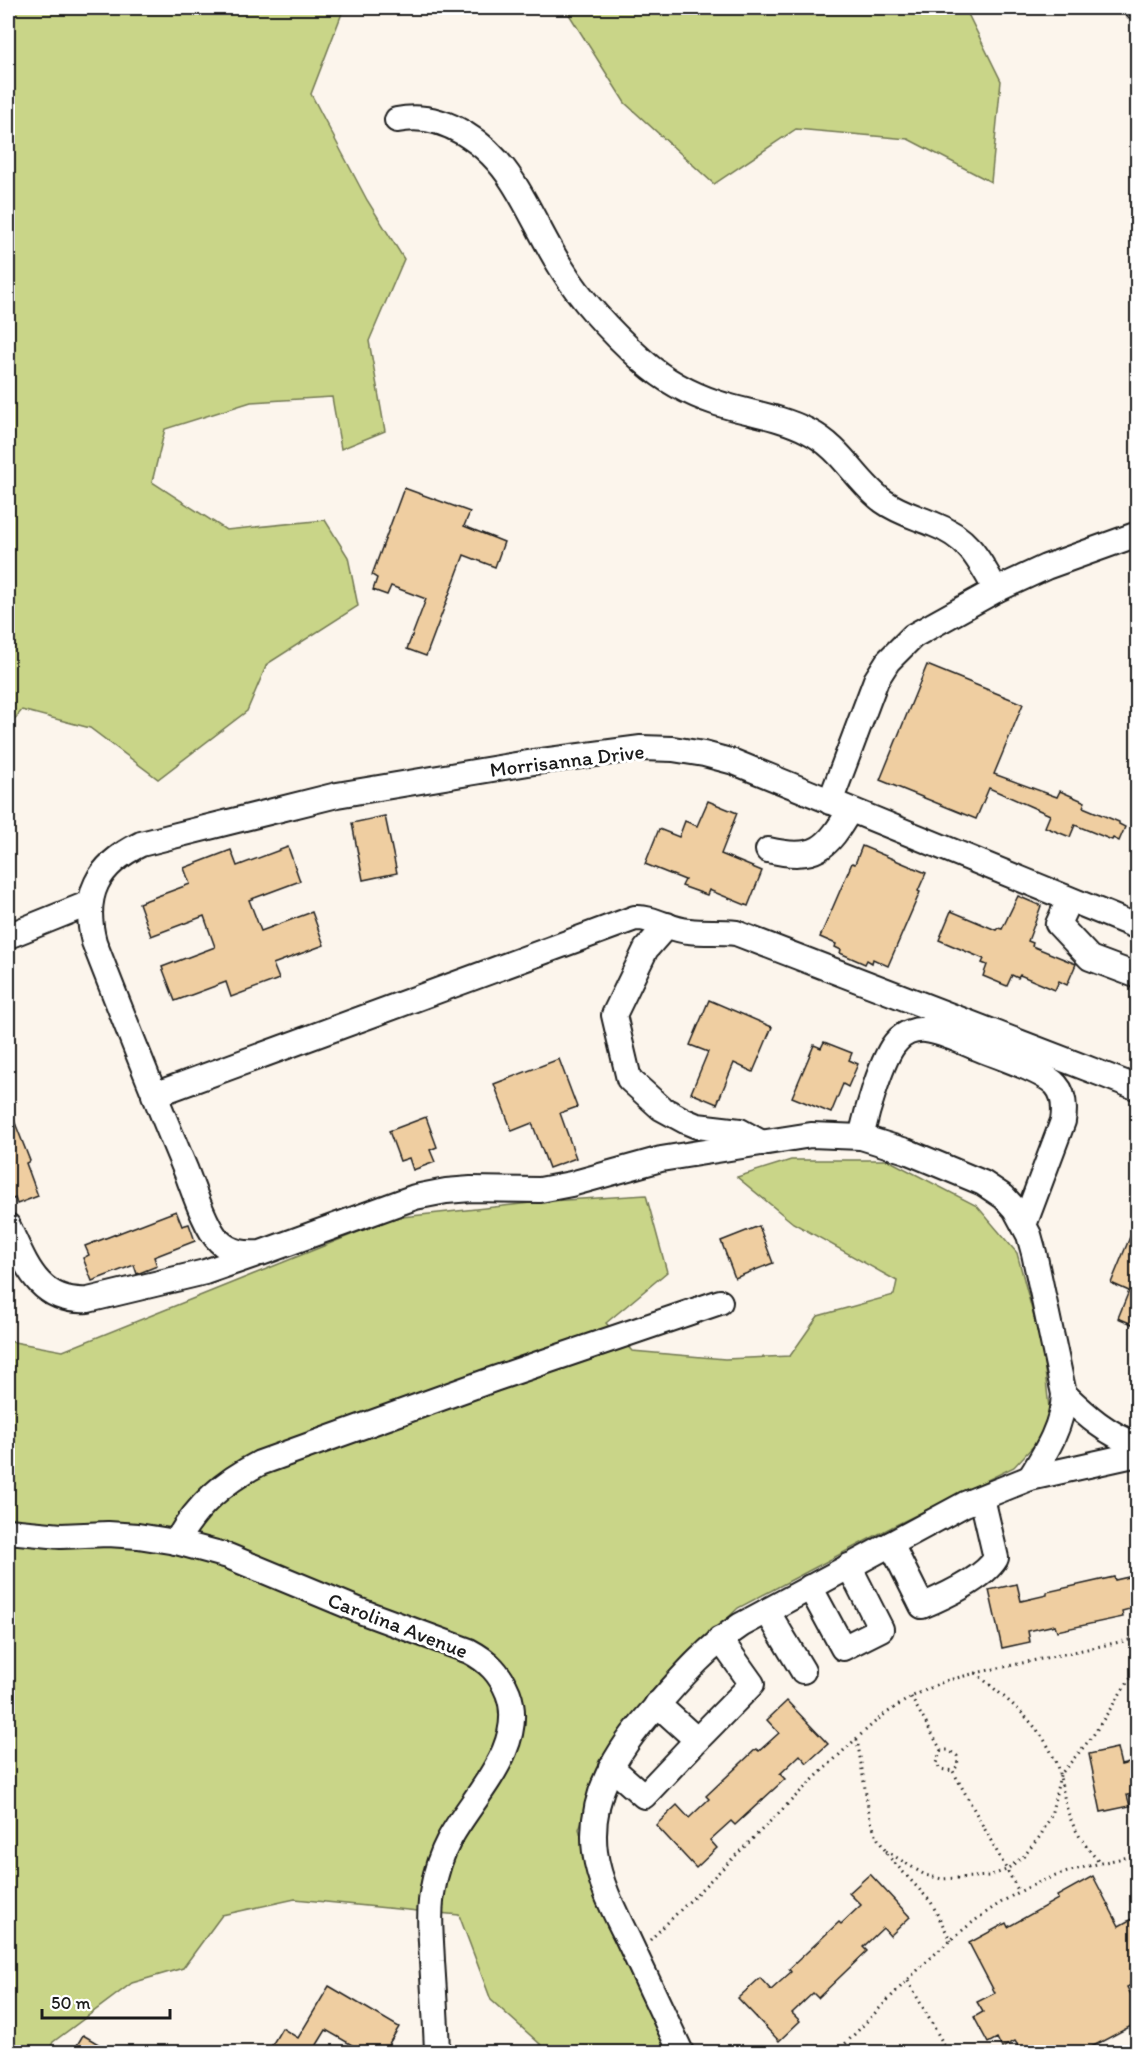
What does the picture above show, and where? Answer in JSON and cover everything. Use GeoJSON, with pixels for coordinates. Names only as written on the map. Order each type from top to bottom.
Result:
{"type":"FeatureCollection","features":[{"type":"Feature","properties":{"kind":"street"},"geometry":{"type":"LineString","coordinates":[[397,120],[422,118],[440,121],[457,128],[497,162],[512,181],[562,270],[610,329],[644,362],[689,392],[716,403],[778,418],[809,431],[830,446],[884,502],[903,513],[953,533],[967,544],[981,562],[996,590]]}},
{"type":"Feature","properties":{"kind":"street"},"geometry":{"type":"LineString","coordinates":[[768,850],[794,854],[811,852],[823,847],[834,836],[840,806],[876,680],[888,661],[913,636],[996,590],[1046,567],[1137,534]]}},
{"type":"Feature","properties":{"kind":"street","name":"Morrisanna Drive"},"geometry":{"type":"LineString","coordinates":[[90,903],[98,879],[110,864],[124,852],[141,844],[337,795],[544,761],[641,748],[673,749],[734,762],[1137,927]]}},
{"type":"Feature","properties":{"kind":"street"},"geometry":{"type":"LineString","coordinates":[[1069,900],[1058,924],[1090,958],[1137,976]]}},
{"type":"Feature","properties":{"kind":"street"},"geometry":{"type":"LineString","coordinates":[[8,936],[90,903],[89,924],[94,942],[205,1217],[216,1239],[231,1250],[245,1254],[261,1253]]}},
{"type":"Feature","properties":{"kind":"street"},"geometry":{"type":"LineString","coordinates":[[154,1095],[635,918],[645,917],[688,932],[736,933],[979,1038],[1137,1088]]}},
{"type":"Feature","properties":{"kind":"street"},"geometry":{"type":"LineString","coordinates":[[667,925],[646,949],[614,1015],[629,1080],[661,1108],[685,1121],[697,1126],[740,1131],[762,1143]]}},
{"type":"Feature","properties":{"kind":"street"},"geometry":{"type":"LineString","coordinates":[[861,1137],[867,1110],[890,1051],[904,1035],[914,1030],[926,1030],[979,1038],[1045,1076],[1056,1085],[1062,1094],[1065,1108],[1063,1121],[1024,1225]]}},
{"type":"Feature","properties":{"kind":"street"},"geometry":{"type":"LineString","coordinates":[[8,1226],[37,1281],[60,1298],[74,1301],[88,1300],[205,1272],[415,1197],[471,1189],[540,1190],[571,1184],[661,1159],[811,1135],[861,1137],[906,1151],[983,1183],[1004,1197],[1015,1209],[1024,1225],[1034,1253],[1064,1394],[1064,1410],[1055,1434],[1030,1478]]}},
{"type":"Feature","properties":{"kind":"street"},"geometry":{"type":"LineString","coordinates":[[176,1542],[186,1524],[217,1490],[237,1475],[260,1463],[494,1379],[720,1302]]}},
{"type":"Feature","properties":{"kind":"street"},"geometry":{"type":"LineString","coordinates":[[1064,1394],[1093,1421],[1123,1440],[1137,1444]]}},
{"type":"Feature","properties":{"kind":"street"},"geometry":{"type":"LineString","coordinates":[[681,2052],[610,1902],[595,1853],[594,1829],[597,1805],[611,1767],[635,1730],[697,1659],[720,1639],[810,1587],[982,1498],[1030,1478],[1137,1454]]}},
{"type":"Feature","properties":{"kind":"street"},"geometry":{"type":"LineString","coordinates":[[891,1544],[922,1606],[936,1600],[961,1587],[992,1565],[996,1558],[982,1498]]}},
{"type":"Feature","properties":{"kind":"street","name":"Carolina Avenue"},"geometry":{"type":"LineString","coordinates":[[8,1531],[61,1536],[108,1534],[138,1536],[176,1542],[228,1556],[363,1612],[469,1651],[494,1668],[504,1682],[510,1699],[513,1716],[511,1733],[507,1746],[486,1785],[448,1841],[438,1865],[432,1891],[430,1922],[437,2052]]}},
{"type":"Feature","properties":{"kind":"street"},"geometry":{"type":"LineString","coordinates":[[810,1587],[843,1648],[881,1629],[849,1566]]}},
{"type":"Feature","properties":{"kind":"street"},"geometry":{"type":"LineString","coordinates":[[767,1611],[803,1671]]}},
{"type":"Feature","properties":{"kind":"street"},"geometry":{"type":"LineString","coordinates":[[611,1767],[644,1796],[697,1740],[762,1690],[720,1639]]}},
{"type":"Feature","properties":{"kind":"street"},"geometry":{"type":"LineString","coordinates":[[657,1704],[697,1740]]}},
{"type":"Feature","properties":{"kind":"path"},"geometry":{"type":"LineString","coordinates":[[635,1955],[857,1738],[882,1716],[911,1697],[945,1681],[1137,1638]]}},
{"type":"Feature","properties":{"kind":"path"},"geometry":{"type":"LineString","coordinates":[[886,1851],[925,1875],[942,1879],[989,1876],[1006,1870],[1024,1856],[1041,1835],[1051,1816],[1060,1775],[1092,1737],[1137,1666]]}},
{"type":"Feature","properties":{"kind":"path"},"geometry":{"type":"LineString","coordinates":[[976,1673],[1027,1717],[1042,1735],[1054,1756],[1067,1810],[1075,1830],[1086,1848],[1100,1863]]}},
{"type":"Feature","properties":{"kind":"path"},"geometry":{"type":"LineString","coordinates":[[911,1697],[941,1750]]}},
{"type":"Feature","properties":{"kind":"path"},"geometry":{"type":"LineString","coordinates":[[857,1738],[870,1819],[878,1839],[931,1902],[951,1941]]}},
{"type":"Feature","properties":{"kind":"path"},"geometry":{"type":"LineString","coordinates":[[941,1750],[948,1750],[957,1756],[958,1765],[952,1771]]}},
{"type":"Feature","properties":{"kind":"path"},"geometry":{"type":"LineString","coordinates":[[941,1750],[936,1763],[940,1769],[952,1771]]}},
{"type":"Feature","properties":{"kind":"path"},"geometry":{"type":"LineString","coordinates":[[952,1771],[1018,1892]]}},
{"type":"Feature","properties":{"kind":"path"},"geometry":{"type":"LineString","coordinates":[[837,2052],[972,1921],[1018,1892],[1068,1871],[1137,1855]]}},
{"type":"Feature","properties":{"kind":"path"},"geometry":{"type":"LineString","coordinates":[[909,1981],[948,2052]]}},
{"type":"Feature","properties":{"kind":"green space"},"geometry":{"type":"Polygon","coordinates":[[[8,8],[344,8],[311,94],[367,200],[404,259],[369,341],[385,431],[341,449],[332,397],[251,402],[165,429],[152,482],[226,530],[325,520],[348,557],[358,606],[267,664],[247,711],[158,779],[90,728],[22,710],[8,727],[8,8]]]}},
{"type":"Feature","properties":{"kind":"green space"},"geometry":{"type":"Polygon","coordinates":[[[565,8],[965,8],[1001,81],[991,182],[908,139],[796,129],[714,184],[625,103],[565,8]]]}},
{"type":"Feature","properties":{"kind":"green space"},"geometry":{"type":"Polygon","coordinates":[[[791,1160],[888,1160],[977,1206],[1017,1253],[1043,1352],[1051,1427],[1014,1467],[892,1527],[738,1608],[655,1689],[606,1752],[579,1829],[606,1923],[667,2052],[549,2052],[491,2000],[459,1915],[295,1899],[222,1915],[183,1968],[132,1983],[53,2042],[48,2052],[8,2052],[8,1341],[63,1351],[393,1218],[549,1201],[646,1195],[667,1272],[606,1323],[632,1351],[725,1359],[790,1356],[818,1316],[894,1295],[897,1281],[793,1223],[737,1177],[791,1160]]]}},
{"type":"Feature","properties":{"kind":"building"},"geometry":{"type":"Polygon","coordinates":[[[404,488],[470,512],[464,526],[504,542],[495,567],[464,555],[426,656],[407,649],[426,599],[391,586],[387,595],[373,590],[377,578],[372,575],[404,488]]]}},
{"type":"Feature","properties":{"kind":"building"},"geometry":{"type":"Polygon","coordinates":[[[927,665],[1023,704],[994,774],[1057,797],[1060,791],[1085,802],[1083,807],[1119,822],[1125,827],[1119,841],[1075,825],[1070,837],[1045,827],[1050,815],[989,788],[976,819],[880,780],[927,665]]]}},
{"type":"Feature","properties":{"kind":"building"},"geometry":{"type":"Polygon","coordinates":[[[708,801],[737,813],[721,854],[762,871],[748,906],[709,890],[707,895],[682,886],[685,880],[645,864],[659,829],[679,837],[685,821],[697,826],[708,801]]]}},
{"type":"Feature","properties":{"kind":"building"},"geometry":{"type":"Polygon","coordinates":[[[385,816],[397,873],[363,880],[352,823],[385,816]]]}},
{"type":"Feature","properties":{"kind":"building"},"geometry":{"type":"Polygon","coordinates":[[[862,846],[926,873],[888,966],[873,959],[872,963],[867,960],[865,964],[840,953],[841,950],[835,947],[836,944],[820,937],[852,863],[855,864],[862,846]]]}},
{"type":"Feature","properties":{"kind":"building"},"geometry":{"type":"Polygon","coordinates":[[[288,847],[300,881],[249,900],[261,931],[312,912],[324,945],[273,964],[279,979],[231,997],[226,982],[175,1001],[162,967],[215,947],[204,916],[151,936],[139,903],[190,884],[184,868],[231,850],[237,866],[288,847]]]}},
{"type":"Feature","properties":{"kind":"building"},"geometry":{"type":"Polygon","coordinates":[[[1018,896],[1041,906],[1028,941],[1033,943],[1032,946],[1076,964],[1067,985],[1059,981],[1055,990],[1020,975],[1018,978],[1012,975],[1007,986],[983,976],[987,965],[982,963],[984,959],[939,940],[951,911],[996,930],[1002,929],[1018,896]]]}},
{"type":"Feature","properties":{"kind":"building"},"geometry":{"type":"Polygon","coordinates":[[[709,1000],[772,1027],[753,1072],[734,1063],[717,1104],[691,1093],[708,1052],[690,1045],[709,1000]]]}},
{"type":"Feature","properties":{"kind":"building"},"geometry":{"type":"Polygon","coordinates":[[[824,1042],[852,1053],[849,1060],[858,1064],[848,1087],[843,1084],[831,1113],[792,1097],[814,1045],[821,1048],[824,1042]]]}},
{"type":"Feature","properties":{"kind":"building"},"geometry":{"type":"Polygon","coordinates":[[[559,1059],[577,1107],[560,1113],[576,1158],[549,1168],[532,1123],[512,1131],[494,1084],[559,1059]]]}},
{"type":"Feature","properties":{"kind":"building"},"geometry":{"type":"Polygon","coordinates":[[[8,1105],[30,1161],[26,1163],[38,1196],[17,1204],[15,1198],[11,1200],[8,1191],[8,1105]]]}},
{"type":"Feature","properties":{"kind":"building"},"geometry":{"type":"Polygon","coordinates":[[[426,1117],[437,1147],[430,1150],[435,1162],[413,1170],[409,1158],[400,1161],[389,1131],[426,1117]]]}},
{"type":"Feature","properties":{"kind":"building"},"geometry":{"type":"Polygon","coordinates":[[[176,1211],[182,1226],[189,1224],[195,1241],[154,1257],[157,1266],[137,1274],[134,1265],[92,1281],[83,1258],[89,1255],[85,1246],[176,1211]]]}},
{"type":"Feature","properties":{"kind":"building"},"geometry":{"type":"Polygon","coordinates":[[[1137,1220],[1137,1326],[1118,1318],[1129,1291],[1111,1283],[1137,1220]]]}},
{"type":"Feature","properties":{"kind":"building"},"geometry":{"type":"Polygon","coordinates":[[[759,1226],[773,1263],[735,1278],[721,1241],[759,1226]]]}},
{"type":"Feature","properties":{"kind":"building"},"geometry":{"type":"Polygon","coordinates":[[[1137,1575],[1137,1607],[1122,1611],[1123,1617],[1057,1631],[1055,1625],[1028,1631],[1030,1642],[1002,1648],[989,1590],[1017,1584],[1021,1601],[1047,1595],[1047,1592],[1114,1577],[1115,1580],[1137,1575]]]}},
{"type":"Feature","properties":{"kind":"building"},"geometry":{"type":"Polygon","coordinates":[[[787,1701],[828,1744],[807,1763],[800,1755],[780,1774],[785,1779],[735,1825],[731,1821],[710,1840],[717,1848],[696,1868],[656,1825],[677,1805],[689,1818],[709,1799],[706,1796],[756,1749],[759,1751],[779,1733],[767,1720],[787,1701]]]}},
{"type":"Feature","properties":{"kind":"building"},"geometry":{"type":"Polygon","coordinates":[[[1117,1748],[1121,1765],[1137,1761],[1137,1793],[1127,1795],[1130,1806],[1101,1812],[1089,1754],[1117,1748]]]}},
{"type":"Feature","properties":{"kind":"building"},"geometry":{"type":"Polygon","coordinates":[[[870,1874],[910,1917],[890,1936],[883,1928],[863,1947],[867,1951],[818,1998],[813,1993],[792,2013],[800,2021],[779,2041],[738,1998],[760,1978],[771,1990],[791,1972],[789,1969],[839,1922],[841,1924],[861,1905],[849,1893],[870,1874]]]}},
{"type":"Feature","properties":{"kind":"building"},"geometry":{"type":"Polygon","coordinates":[[[1093,1876],[1119,1926],[1137,1916],[1137,1979],[1127,1987],[1137,2006],[1137,2023],[1082,2052],[1022,2052],[1015,2041],[1002,2048],[997,2038],[988,2043],[974,2017],[983,2012],[977,2002],[995,1993],[969,1943],[1006,1923],[1008,1927],[1093,1876]]]}},
{"type":"Feature","properties":{"kind":"building"},"geometry":{"type":"Polygon","coordinates":[[[329,1986],[399,2027],[384,2052],[364,2052],[326,2030],[315,2048],[323,2052],[268,2052],[282,2028],[298,2038],[329,1986]]]}},
{"type":"Feature","properties":{"kind":"building"},"geometry":{"type":"Polygon","coordinates":[[[83,2035],[112,2052],[73,2052],[83,2035]]]}}]}
